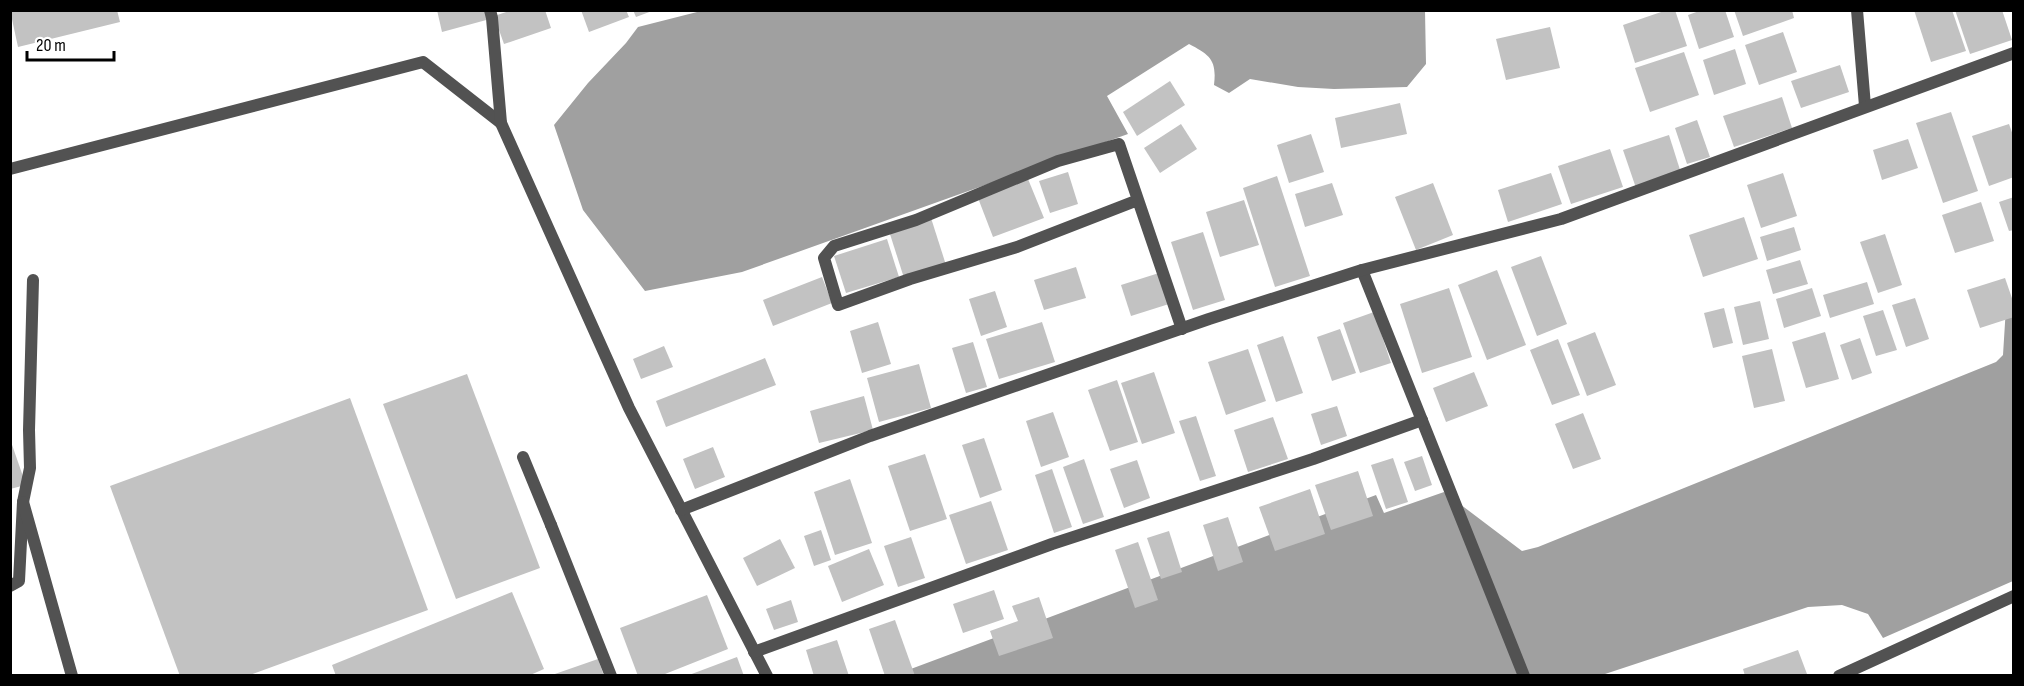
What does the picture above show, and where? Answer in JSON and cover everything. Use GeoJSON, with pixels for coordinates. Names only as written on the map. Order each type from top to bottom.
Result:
{"type":"FeatureCollection","features":[{"type":"Feature","properties":{"kind":"street"},"geometry":{"type":"LineString","coordinates":[[490,10],[501,123],[629,408],[766,675]]}},
{"type":"Feature","properties":{"kind":"street"},"geometry":{"type":"LineString","coordinates":[[1857,10],[1865,106]]}},
{"type":"Feature","properties":{"kind":"street"},"geometry":{"type":"LineString","coordinates":[[681,510],[870,436],[1182,329],[1362,270],[1561,219],[2013,53]]}},
{"type":"Feature","properties":{"kind":"street"},"geometry":{"type":"LineString","coordinates":[[10,169],[423,62],[501,123]]}},
{"type":"Feature","properties":{"kind":"street"},"geometry":{"type":"LineString","coordinates":[[1138,200],[1017,247],[910,279],[838,305],[824,258],[834,246],[916,219],[1058,161],[1119,144],[1182,329]]}},
{"type":"Feature","properties":{"kind":"street"},"geometry":{"type":"LineString","coordinates":[[1362,270],[1524,675]]}},
{"type":"Feature","properties":{"kind":"street"},"geometry":{"type":"LineString","coordinates":[[10,586],[19,581],[23,502],[30,468],[33,280]]}},
{"type":"Feature","properties":{"kind":"street"},"geometry":{"type":"LineString","coordinates":[[754,652],[1052,544],[1313,459],[1422,420]]}},
{"type":"Feature","properties":{"kind":"street"},"geometry":{"type":"LineString","coordinates":[[523,457],[611,675]]}},
{"type":"Feature","properties":{"kind":"street"},"geometry":{"type":"LineString","coordinates":[[23,502],[72,675]]}},
{"type":"Feature","properties":{"kind":"street"},"geometry":{"type":"LineString","coordinates":[[1839,675],[2013,596]]}},
{"type":"Feature","properties":{"kind":"shaded area"},"geometry":{"type":"Polygon","coordinates":[[[701,11],[1425,11],[1426,64],[1407,87],[1334,89],[1298,87],[1250,79],[1229,93],[1214,85],[1215,77],[1211,59],[1189,44],[1107,96],[1128,134],[742,272],[645,291],[583,210],[554,125],[638,27],[701,11]]]}},
{"type":"Feature","properties":{"kind":"shaded area"},"geometry":{"type":"Polygon","coordinates":[[[2013,305],[2013,581],[1883,638],[1868,614],[1842,605],[1808,607],[1602,675],[892,676],[1376,495],[1384,513],[1444,492],[1522,551],[1538,547],[1996,362],[2003,355],[2006,307],[2013,305]]]}},
{"type":"Feature","properties":{"kind":"building"},"geometry":{"type":"Polygon","coordinates":[[[10,10],[117,10],[120,22],[18,47],[10,10]]]}},
{"type":"Feature","properties":{"kind":"building"},"geometry":{"type":"Polygon","coordinates":[[[437,10],[488,10],[490,19],[442,32],[437,10]]]}},
{"type":"Feature","properties":{"kind":"building"},"geometry":{"type":"Polygon","coordinates":[[[512,10],[545,10],[551,28],[504,44],[494,16],[512,10]]]}},
{"type":"Feature","properties":{"kind":"building"},"geometry":{"type":"Polygon","coordinates":[[[581,10],[626,10],[629,17],[589,32],[581,10]]]}},
{"type":"Feature","properties":{"kind":"building"},"geometry":{"type":"Polygon","coordinates":[[[633,10],[652,10],[652,11],[636,17],[633,10]]]}},
{"type":"Feature","properties":{"kind":"building"},"geometry":{"type":"Polygon","coordinates":[[[1667,10],[1675,10],[1687,46],[1635,63],[1623,25],[1667,10]]]}},
{"type":"Feature","properties":{"kind":"building"},"geometry":{"type":"Polygon","coordinates":[[[1702,10],[1725,10],[1734,37],[1699,49],[1688,15],[1702,10]]]}},
{"type":"Feature","properties":{"kind":"building"},"geometry":{"type":"Polygon","coordinates":[[[1734,10],[1792,10],[1794,18],[1743,36],[1734,10]]]}},
{"type":"Feature","properties":{"kind":"building"},"geometry":{"type":"Polygon","coordinates":[[[1914,10],[1952,10],[1966,51],[1931,62],[1914,10]]]}},
{"type":"Feature","properties":{"kind":"building"},"geometry":{"type":"Polygon","coordinates":[[[1955,10],[2002,10],[2012,40],[1970,54],[1955,10]]]}},
{"type":"Feature","properties":{"kind":"building"},"geometry":{"type":"Polygon","coordinates":[[[1550,27],[1560,68],[1506,80],[1496,39],[1550,27]]]}},
{"type":"Feature","properties":{"kind":"building"},"geometry":{"type":"Polygon","coordinates":[[[1783,32],[1797,72],[1759,85],[1745,45],[1783,32]]]}},
{"type":"Feature","properties":{"kind":"building"},"geometry":{"type":"Polygon","coordinates":[[[1735,49],[1746,84],[1714,95],[1703,60],[1735,49]]]}},
{"type":"Feature","properties":{"kind":"building"},"geometry":{"type":"Polygon","coordinates":[[[1684,52],[1699,95],[1650,112],[1635,68],[1684,52]]]}},
{"type":"Feature","properties":{"kind":"building"},"geometry":{"type":"Polygon","coordinates":[[[1840,65],[1849,92],[1801,108],[1791,81],[1840,65]]]}},
{"type":"Feature","properties":{"kind":"building"},"geometry":{"type":"Polygon","coordinates":[[[1170,81],[1185,105],[1137,136],[1123,112],[1170,81]]]}},
{"type":"Feature","properties":{"kind":"building"},"geometry":{"type":"Polygon","coordinates":[[[1782,97],[1792,128],[1734,147],[1723,116],[1782,97]]]}},
{"type":"Feature","properties":{"kind":"building"},"geometry":{"type":"Polygon","coordinates":[[[1400,103],[1407,134],[1341,148],[1335,118],[1400,103]]]}},
{"type":"Feature","properties":{"kind":"building"},"geometry":{"type":"Polygon","coordinates":[[[1951,112],[1978,191],[1943,203],[1916,123],[1951,112]]]}},
{"type":"Feature","properties":{"kind":"building"},"geometry":{"type":"Polygon","coordinates":[[[1697,120],[1710,157],[1687,164],[1675,128],[1697,120]]]}},
{"type":"Feature","properties":{"kind":"building"},"geometry":{"type":"Polygon","coordinates":[[[1181,124],[1197,149],[1160,173],[1144,148],[1181,124]]]}},
{"type":"Feature","properties":{"kind":"building"},"geometry":{"type":"Polygon","coordinates":[[[2009,124],[2014,138],[2014,177],[1989,186],[1972,136],[2009,124]]]}},
{"type":"Feature","properties":{"kind":"building"},"geometry":{"type":"Polygon","coordinates":[[[1311,134],[1324,172],[1289,183],[1277,145],[1311,134]]]}},
{"type":"Feature","properties":{"kind":"building"},"geometry":{"type":"Polygon","coordinates":[[[1669,135],[1681,173],[1636,188],[1623,150],[1669,135]]]}},
{"type":"Feature","properties":{"kind":"building"},"geometry":{"type":"Polygon","coordinates":[[[1908,139],[1918,168],[1882,180],[1873,150],[1908,139]]]}},
{"type":"Feature","properties":{"kind":"building"},"geometry":{"type":"Polygon","coordinates":[[[1610,149],[1623,187],[1571,204],[1558,166],[1610,149]]]}},
{"type":"Feature","properties":{"kind":"building"},"geometry":{"type":"Polygon","coordinates":[[[1068,172],[1078,204],[1050,213],[1039,181],[1068,172]]]}},
{"type":"Feature","properties":{"kind":"building"},"geometry":{"type":"Polygon","coordinates":[[[1551,173],[1562,204],[1508,222],[1498,190],[1551,173]]]}},
{"type":"Feature","properties":{"kind":"building"},"geometry":{"type":"Polygon","coordinates":[[[1783,173],[1797,216],[1761,228],[1747,185],[1783,173]]]}},
{"type":"Feature","properties":{"kind":"building"},"geometry":{"type":"Polygon","coordinates":[[[1277,176],[1310,276],[1275,287],[1243,188],[1277,176]]]}},
{"type":"Feature","properties":{"kind":"building"},"geometry":{"type":"Polygon","coordinates":[[[1028,179],[1044,218],[993,237],[978,198],[1028,179]]]}},
{"type":"Feature","properties":{"kind":"building"},"geometry":{"type":"Polygon","coordinates":[[[1332,183],[1343,215],[1305,227],[1295,194],[1332,183]]]}},
{"type":"Feature","properties":{"kind":"building"},"geometry":{"type":"Polygon","coordinates":[[[1433,183],[1453,235],[1416,250],[1395,197],[1433,183]]]}},
{"type":"Feature","properties":{"kind":"building"},"geometry":{"type":"Polygon","coordinates":[[[2014,197],[2014,230],[2009,231],[1999,202],[2014,197]]]}},
{"type":"Feature","properties":{"kind":"building"},"geometry":{"type":"Polygon","coordinates":[[[1244,200],[1259,245],[1220,257],[1206,212],[1244,200]]]}},
{"type":"Feature","properties":{"kind":"building"},"geometry":{"type":"Polygon","coordinates":[[[1981,202],[1994,241],[1955,253],[1942,215],[1981,202]]]}},
{"type":"Feature","properties":{"kind":"building"},"geometry":{"type":"Polygon","coordinates":[[[1744,217],[1758,259],[1703,277],[1689,235],[1744,217]]]}},
{"type":"Feature","properties":{"kind":"building"},"geometry":{"type":"Polygon","coordinates":[[[931,218],[946,265],[904,278],[889,231],[931,218]]]}},
{"type":"Feature","properties":{"kind":"building"},"geometry":{"type":"Polygon","coordinates":[[[1794,227],[1801,250],[1767,261],[1760,237],[1794,227]]]}},
{"type":"Feature","properties":{"kind":"building"},"geometry":{"type":"Polygon","coordinates":[[[1203,232],[1225,300],[1193,310],[1171,242],[1203,232]]]}},
{"type":"Feature","properties":{"kind":"building"},"geometry":{"type":"Polygon","coordinates":[[[1885,234],[1902,285],[1878,293],[1860,242],[1885,234]]]}},
{"type":"Feature","properties":{"kind":"building"},"geometry":{"type":"Polygon","coordinates":[[[887,239],[899,277],[846,293],[834,256],[887,239]]]}},
{"type":"Feature","properties":{"kind":"building"},"geometry":{"type":"Polygon","coordinates":[[[1541,256],[1567,324],[1537,336],[1511,267],[1541,256]]]}},
{"type":"Feature","properties":{"kind":"building"},"geometry":{"type":"Polygon","coordinates":[[[1800,260],[1808,284],[1773,294],[1766,270],[1800,260]]]}},
{"type":"Feature","properties":{"kind":"building"},"geometry":{"type":"Polygon","coordinates":[[[1076,267],[1086,298],[1044,310],[1034,280],[1076,267]]]}},
{"type":"Feature","properties":{"kind":"building"},"geometry":{"type":"Polygon","coordinates":[[[1497,270],[1526,345],[1487,360],[1458,285],[1497,270]]]}},
{"type":"Feature","properties":{"kind":"building"},"geometry":{"type":"Polygon","coordinates":[[[1159,273],[1169,304],[1131,316],[1121,285],[1159,273]]]}},
{"type":"Feature","properties":{"kind":"building"},"geometry":{"type":"Polygon","coordinates":[[[822,277],[832,303],[773,326],[763,300],[822,277]]]}},
{"type":"Feature","properties":{"kind":"building"},"geometry":{"type":"Polygon","coordinates":[[[2005,278],[2014,304],[2014,317],[1980,328],[1967,290],[2005,278]]]}},
{"type":"Feature","properties":{"kind":"building"},"geometry":{"type":"Polygon","coordinates":[[[1867,282],[1874,304],[1830,318],[1823,295],[1867,282]]]}},
{"type":"Feature","properties":{"kind":"building"},"geometry":{"type":"Polygon","coordinates":[[[1449,288],[1472,357],[1422,373],[1400,304],[1449,288]]]}},
{"type":"Feature","properties":{"kind":"building"},"geometry":{"type":"Polygon","coordinates":[[[1812,288],[1821,316],[1784,328],[1776,299],[1812,288]]]}},
{"type":"Feature","properties":{"kind":"building"},"geometry":{"type":"Polygon","coordinates":[[[995,291],[1007,327],[981,336],[969,299],[995,291]]]}},
{"type":"Feature","properties":{"kind":"building"},"geometry":{"type":"Polygon","coordinates":[[[1915,298],[1929,339],[1906,347],[1892,305],[1915,298]]]}},
{"type":"Feature","properties":{"kind":"building"},"geometry":{"type":"Polygon","coordinates":[[[1760,301],[1769,339],[1743,345],[1734,307],[1760,301]]]}},
{"type":"Feature","properties":{"kind":"building"},"geometry":{"type":"Polygon","coordinates":[[[1724,308],[1733,343],[1713,348],[1704,313],[1724,308]]]}},
{"type":"Feature","properties":{"kind":"building"},"geometry":{"type":"Polygon","coordinates":[[[1883,310],[1897,350],[1876,356],[1863,316],[1883,310]]]}},
{"type":"Feature","properties":{"kind":"building"},"geometry":{"type":"Polygon","coordinates":[[[1374,312],[1391,363],[1360,373],[1343,323],[1374,312]]]}},
{"type":"Feature","properties":{"kind":"building"},"geometry":{"type":"Polygon","coordinates":[[[878,322],[891,364],[862,373],[850,331],[878,322]]]}},
{"type":"Feature","properties":{"kind":"building"},"geometry":{"type":"Polygon","coordinates":[[[1042,322],[1055,362],[999,379],[986,339],[1042,322]]]}},
{"type":"Feature","properties":{"kind":"building"},"geometry":{"type":"Polygon","coordinates":[[[1340,329],[1356,373],[1332,381],[1317,337],[1340,329]]]}},
{"type":"Feature","properties":{"kind":"building"},"geometry":{"type":"Polygon","coordinates":[[[1595,332],[1616,385],[1587,396],[1567,343],[1595,332]]]}},
{"type":"Feature","properties":{"kind":"building"},"geometry":{"type":"Polygon","coordinates":[[[1825,332],[1839,379],[1806,388],[1792,342],[1825,332]]]}},
{"type":"Feature","properties":{"kind":"building"},"geometry":{"type":"Polygon","coordinates":[[[1283,336],[1303,393],[1276,402],[1257,345],[1283,336]]]}},
{"type":"Feature","properties":{"kind":"building"},"geometry":{"type":"Polygon","coordinates":[[[1860,338],[1872,373],[1852,380],[1840,345],[1860,338]]]}},
{"type":"Feature","properties":{"kind":"building"},"geometry":{"type":"Polygon","coordinates":[[[1558,339],[1580,395],[1552,405],[1530,350],[1558,339]]]}},
{"type":"Feature","properties":{"kind":"building"},"geometry":{"type":"Polygon","coordinates":[[[973,342],[987,387],[966,393],[952,348],[973,342]]]}},
{"type":"Feature","properties":{"kind":"building"},"geometry":{"type":"Polygon","coordinates":[[[664,346],[673,367],[641,379],[633,359],[664,346]]]}},
{"type":"Feature","properties":{"kind":"building"},"geometry":{"type":"Polygon","coordinates":[[[1248,349],[1266,401],[1226,415],[1208,362],[1248,349]]]}},
{"type":"Feature","properties":{"kind":"building"},"geometry":{"type":"Polygon","coordinates":[[[1772,349],[1785,401],[1754,408],[1742,356],[1772,349]]]}},
{"type":"Feature","properties":{"kind":"building"},"geometry":{"type":"Polygon","coordinates":[[[765,358],[776,385],[666,427],[656,401],[765,358]]]}},
{"type":"Feature","properties":{"kind":"building"},"geometry":{"type":"Polygon","coordinates":[[[919,364],[931,408],[879,422],[867,378],[919,364]]]}},
{"type":"Feature","properties":{"kind":"building"},"geometry":{"type":"Polygon","coordinates":[[[1154,372],[1175,433],[1142,444],[1121,383],[1154,372]]]}},
{"type":"Feature","properties":{"kind":"building"},"geometry":{"type":"Polygon","coordinates":[[[1474,372],[1488,406],[1446,422],[1433,388],[1474,372]]]}},
{"type":"Feature","properties":{"kind":"building"},"geometry":{"type":"Polygon","coordinates":[[[467,374],[540,568],[456,599],[383,404],[467,374]]]}},
{"type":"Feature","properties":{"kind":"building"},"geometry":{"type":"Polygon","coordinates":[[[1117,380],[1138,442],[1110,451],[1088,390],[1117,380]]]}},
{"type":"Feature","properties":{"kind":"building"},"geometry":{"type":"Polygon","coordinates":[[[864,396],[873,430],[819,443],[810,411],[864,396]]]}},
{"type":"Feature","properties":{"kind":"building"},"geometry":{"type":"Polygon","coordinates":[[[350,398],[428,610],[247,676],[180,676],[110,486],[350,398]]]}},
{"type":"Feature","properties":{"kind":"building"},"geometry":{"type":"Polygon","coordinates":[[[1337,406],[1347,436],[1321,445],[1311,414],[1337,406]]]}},
{"type":"Feature","properties":{"kind":"building"},"geometry":{"type":"Polygon","coordinates":[[[1053,412],[1069,457],[1041,467],[1026,421],[1053,412]]]}},
{"type":"Feature","properties":{"kind":"building"},"geometry":{"type":"Polygon","coordinates":[[[1583,413],[1601,459],[1573,469],[1555,424],[1583,413]]]}},
{"type":"Feature","properties":{"kind":"building"},"geometry":{"type":"Polygon","coordinates":[[[1196,416],[1216,476],[1200,481],[1179,421],[1196,416]]]}},
{"type":"Feature","properties":{"kind":"building"},"geometry":{"type":"Polygon","coordinates":[[[1273,417],[1288,459],[1248,472],[1234,430],[1273,417]]]}},
{"type":"Feature","properties":{"kind":"building"},"geometry":{"type":"Polygon","coordinates":[[[984,438],[1002,490],[980,498],[962,445],[984,438]]]}},
{"type":"Feature","properties":{"kind":"building"},"geometry":{"type":"Polygon","coordinates":[[[10,439],[26,485],[10,489],[10,439]]]}},
{"type":"Feature","properties":{"kind":"building"},"geometry":{"type":"Polygon","coordinates":[[[713,447],[725,477],[695,489],[683,459],[713,447]]]}},
{"type":"Feature","properties":{"kind":"building"},"geometry":{"type":"Polygon","coordinates":[[[925,454],[947,519],[910,531],[888,466],[925,454]]]}},
{"type":"Feature","properties":{"kind":"building"},"geometry":{"type":"Polygon","coordinates":[[[1422,456],[1432,485],[1415,491],[1404,462],[1422,456]]]}},
{"type":"Feature","properties":{"kind":"building"},"geometry":{"type":"Polygon","coordinates":[[[1393,458],[1408,502],[1386,509],[1371,465],[1393,458]]]}},
{"type":"Feature","properties":{"kind":"building"},"geometry":{"type":"Polygon","coordinates":[[[1084,459],[1104,517],[1083,524],[1063,467],[1084,459]]]}},
{"type":"Feature","properties":{"kind":"building"},"geometry":{"type":"Polygon","coordinates":[[[1137,460],[1150,498],[1124,508],[1110,469],[1137,460]]]}},
{"type":"Feature","properties":{"kind":"building"},"geometry":{"type":"Polygon","coordinates":[[[1052,469],[1072,527],[1054,533],[1035,475],[1052,469]]]}},
{"type":"Feature","properties":{"kind":"building"},"geometry":{"type":"Polygon","coordinates":[[[1358,471],[1373,516],[1331,530],[1315,485],[1358,471]]]}},
{"type":"Feature","properties":{"kind":"building"},"geometry":{"type":"Polygon","coordinates":[[[850,479],[872,543],[835,555],[814,492],[850,479]]]}},
{"type":"Feature","properties":{"kind":"building"},"geometry":{"type":"Polygon","coordinates":[[[1310,489],[1325,534],[1275,551],[1259,507],[1310,489]]]}},
{"type":"Feature","properties":{"kind":"building"},"geometry":{"type":"Polygon","coordinates":[[[991,501],[1008,550],[966,564],[949,515],[991,501]]]}},
{"type":"Feature","properties":{"kind":"building"},"geometry":{"type":"Polygon","coordinates":[[[1228,517],[1243,562],[1218,571],[1203,525],[1228,517]]]}},
{"type":"Feature","properties":{"kind":"building"},"geometry":{"type":"Polygon","coordinates":[[[821,530],[831,560],[814,566],[804,536],[821,530]]]}},
{"type":"Feature","properties":{"kind":"building"},"geometry":{"type":"Polygon","coordinates":[[[1169,531],[1182,572],[1161,579],[1147,538],[1169,531]]]}},
{"type":"Feature","properties":{"kind":"building"},"geometry":{"type":"Polygon","coordinates":[[[911,537],[925,578],[898,587],[884,546],[911,537]]]}},
{"type":"Feature","properties":{"kind":"building"},"geometry":{"type":"Polygon","coordinates":[[[780,539],[795,568],[757,586],[743,558],[780,539]]]}},
{"type":"Feature","properties":{"kind":"building"},"geometry":{"type":"Polygon","coordinates":[[[1138,542],[1158,600],[1135,608],[1115,550],[1138,542]]]}},
{"type":"Feature","properties":{"kind":"building"},"geometry":{"type":"Polygon","coordinates":[[[869,549],[884,585],[842,602],[828,566],[869,549]]]}},
{"type":"Feature","properties":{"kind":"building"},"geometry":{"type":"Polygon","coordinates":[[[994,590],[1004,619],[963,633],[953,604],[994,590]]]}},
{"type":"Feature","properties":{"kind":"building"},"geometry":{"type":"Polygon","coordinates":[[[512,592],[544,669],[528,676],[336,676],[332,665],[512,592]]]}},
{"type":"Feature","properties":{"kind":"building"},"geometry":{"type":"Polygon","coordinates":[[[707,595],[728,649],[660,676],[638,676],[620,628],[707,595]]]}},
{"type":"Feature","properties":{"kind":"building"},"geometry":{"type":"Polygon","coordinates":[[[1039,597],[1053,638],[999,656],[990,631],[1018,621],[1012,606],[1039,597]]]}},
{"type":"Feature","properties":{"kind":"building"},"geometry":{"type":"Polygon","coordinates":[[[791,600],[798,622],[774,630],[766,609],[791,600]]]}},
{"type":"Feature","properties":{"kind":"building"},"geometry":{"type":"Polygon","coordinates":[[[895,620],[915,676],[885,676],[869,629],[895,620]]]}},
{"type":"Feature","properties":{"kind":"building"},"geometry":{"type":"Polygon","coordinates":[[[837,640],[849,676],[814,676],[806,650],[837,640]]]}},
{"type":"Feature","properties":{"kind":"building"},"geometry":{"type":"Polygon","coordinates":[[[1798,650],[1807,674],[1745,676],[1743,669],[1798,650]]]}},
{"type":"Feature","properties":{"kind":"building"},"geometry":{"type":"Polygon","coordinates":[[[737,657],[744,676],[689,676],[689,675],[737,657]]]}},
{"type":"Feature","properties":{"kind":"building"},"geometry":{"type":"Polygon","coordinates":[[[598,659],[604,676],[552,676],[552,675],[598,659]]]}}]}
